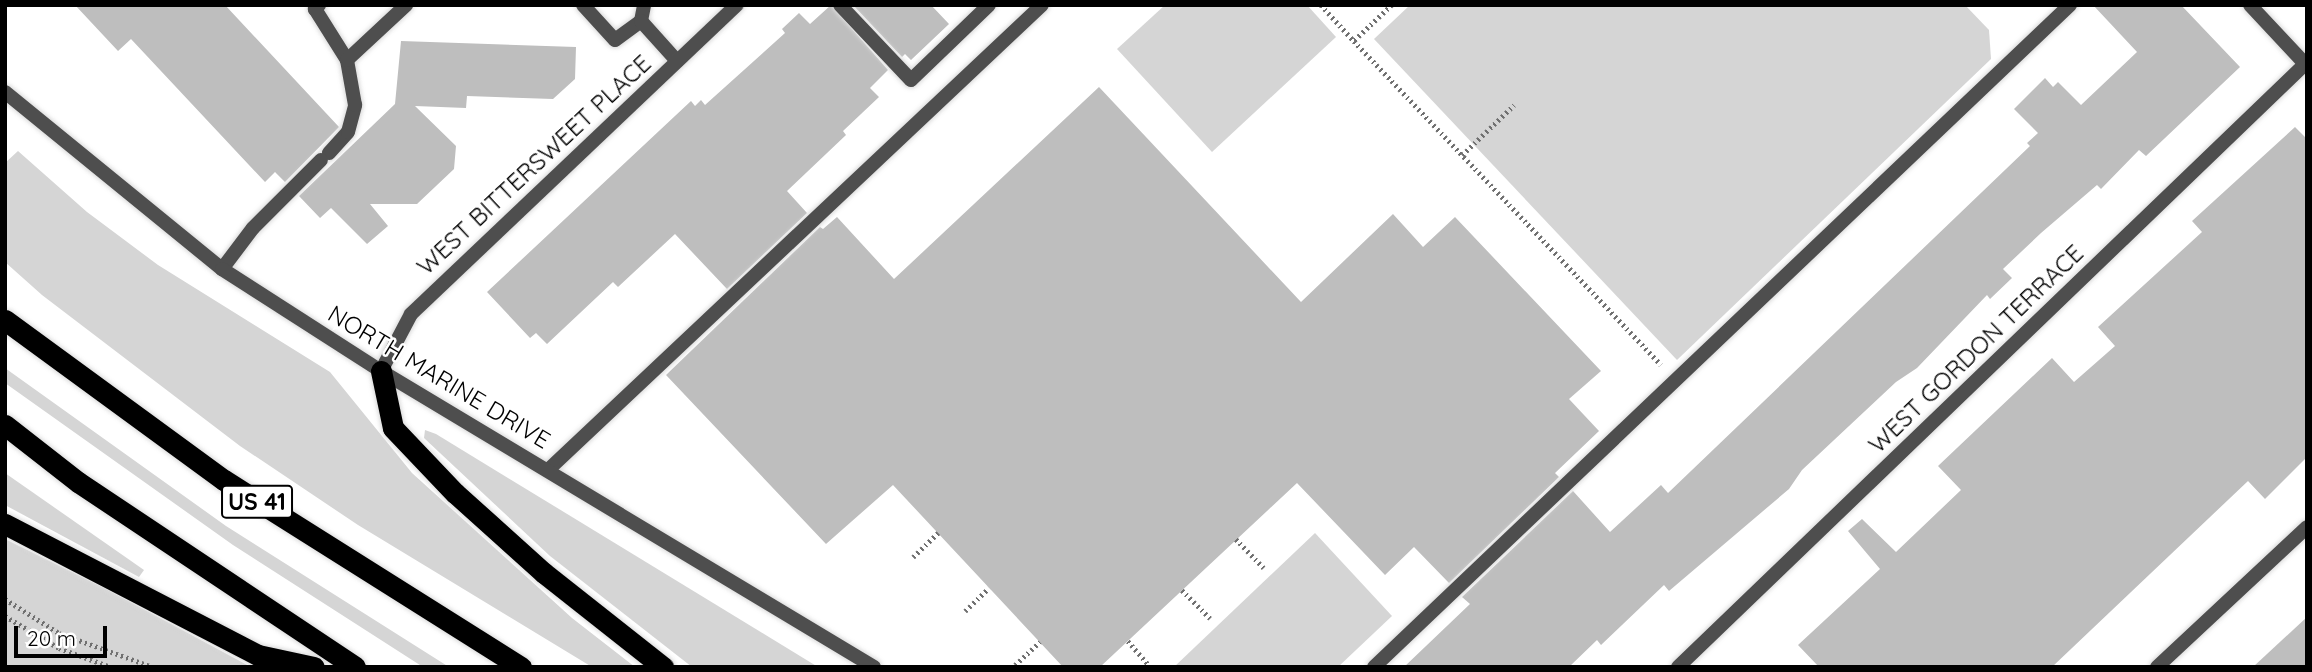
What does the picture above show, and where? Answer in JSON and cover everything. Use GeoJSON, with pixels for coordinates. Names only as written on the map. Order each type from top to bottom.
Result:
{"type":"FeatureCollection","features":[{"type":"Feature","properties":{"kind":"highway","name":"US 41"},"geometry":{"type":"LineString","coordinates":[[5,320],[224,480],[522,667]]}},
{"type":"Feature","properties":{"kind":"highway"},"geometry":{"type":"LineString","coordinates":[[381,371],[393,428],[455,493],[544,573],[663,667]]}},
{"type":"Feature","properties":{"kind":"highway"},"geometry":{"type":"LineString","coordinates":[[5,425],[78,482],[355,667]]}},
{"type":"Feature","properties":{"kind":"highway"},"geometry":{"type":"LineString","coordinates":[[5,524],[258,655],[314,667]]}},
{"type":"Feature","properties":{"kind":"street"},"geometry":{"type":"LineString","coordinates":[[222,269],[263,218],[348,132],[355,104],[346,60],[315,9],[319,5]]}},
{"type":"Feature","properties":{"kind":"street"},"geometry":{"type":"LineString","coordinates":[[346,60],[406,5]]}},
{"type":"Feature","properties":{"kind":"street"},"geometry":{"type":"LineString","coordinates":[[583,5],[615,40],[641,21],[644,5]]}},
{"type":"Feature","properties":{"kind":"street","name":"WEST BITTERSWEET PLACE"},"geometry":{"type":"LineString","coordinates":[[381,371],[411,314],[737,5]]}},
{"type":"Feature","properties":{"kind":"street"},"geometry":{"type":"LineString","coordinates":[[840,5],[911,80],[989,5]]}},
{"type":"Feature","properties":{"kind":"street"},"geometry":{"type":"LineString","coordinates":[[548,470],[1042,5]]}},
{"type":"Feature","properties":{"kind":"street"},"geometry":{"type":"LineString","coordinates":[[1374,667],[2070,5]]}},
{"type":"Feature","properties":{"kind":"street"},"geometry":{"type":"LineString","coordinates":[[2250,5],[2306,65]]}},
{"type":"Feature","properties":{"kind":"street"},"geometry":{"type":"LineString","coordinates":[[641,21],[677,61]]}},
{"type":"Feature","properties":{"kind":"street","name":"WEST GORDON TERRACE"},"geometry":{"type":"LineString","coordinates":[[1678,667],[2306,65]]}},
{"type":"Feature","properties":{"kind":"street","name":"NORTH MARINE DRIVE"},"geometry":{"type":"LineString","coordinates":[[5,92],[174,235],[222,269],[381,371],[874,667]]}},
{"type":"Feature","properties":{"kind":"street"},"geometry":{"type":"LineString","coordinates":[[2157,667],[2307,527]]}},
{"type":"Feature","properties":{"kind":"path"},"geometry":{"type":"LineString","coordinates":[[1321,5],[1676,380]]}},
{"type":"Feature","properties":{"kind":"path"},"geometry":{"type":"LineString","coordinates":[[1354,41],[1392,5]]}},
{"type":"Feature","properties":{"kind":"path"},"geometry":{"type":"LineString","coordinates":[[1462,155],[1514,105]]}},
{"type":"Feature","properties":{"kind":"path"},"geometry":{"type":"LineString","coordinates":[[913,557],[938,533]]}},
{"type":"Feature","properties":{"kind":"path"},"geometry":{"type":"LineString","coordinates":[[1236,539],[1264,568]]}},
{"type":"Feature","properties":{"kind":"path"},"geometry":{"type":"LineString","coordinates":[[965,611],[989,587]]}},
{"type":"Feature","properties":{"kind":"path"},"geometry":{"type":"LineString","coordinates":[[1182,590],[1210,618]]}},
{"type":"Feature","properties":{"kind":"path"},"geometry":{"type":"LineString","coordinates":[[5,599],[59,633],[153,667]]}},
{"type":"Feature","properties":{"kind":"path"},"geometry":{"type":"LineString","coordinates":[[5,615],[59,648],[111,667]]}},
{"type":"Feature","properties":{"kind":"path"},"geometry":{"type":"LineString","coordinates":[[1128,641],[1151,667]]}},
{"type":"Feature","properties":{"kind":"path"},"geometry":{"type":"LineString","coordinates":[[1015,664],[1040,642]]}},
{"type":"Feature","properties":{"kind":"shaded area"},"geometry":{"type":"Polygon","coordinates":[[[1165,5],[1307,5],[1336,37],[1212,152],[1117,49],[1165,5]]]}},
{"type":"Feature","properties":{"kind":"shaded area"},"geometry":{"type":"Polygon","coordinates":[[[1410,5],[1965,5],[1989,30],[1991,59],[1677,360],[1374,39],[1410,5]]]}},
{"type":"Feature","properties":{"kind":"shaded area"},"geometry":{"type":"Polygon","coordinates":[[[18,151],[87,212],[158,265],[330,372],[412,473],[572,618],[635,667],[592,667],[358,525],[240,446],[42,295],[5,262],[5,163],[18,151]]]}},
{"type":"Feature","properties":{"kind":"shaded area"},"geometry":{"type":"Polygon","coordinates":[[[5,368],[226,526],[449,667],[423,667],[233,545],[5,383],[5,368]]]}},
{"type":"Feature","properties":{"kind":"shaded area"},"geometry":{"type":"Polygon","coordinates":[[[425,430],[436,434],[818,667],[692,667],[550,556],[424,438],[425,430]]]}},
{"type":"Feature","properties":{"kind":"shaded area"},"geometry":{"type":"Polygon","coordinates":[[[5,473],[144,570],[139,577],[5,505],[5,473]]]}},
{"type":"Feature","properties":{"kind":"shaded area"},"geometry":{"type":"Polygon","coordinates":[[[1315,533],[1392,616],[1338,667],[1174,667],[1315,533]]]}},
{"type":"Feature","properties":{"kind":"shaded area"},"geometry":{"type":"Polygon","coordinates":[[[5,539],[104,588],[251,667],[5,667],[5,539]]]}},
{"type":"Feature","properties":{"kind":"building"},"geometry":{"type":"Polygon","coordinates":[[[75,5],[225,5],[339,127],[285,182],[275,172],[265,182],[131,39],[118,51],[75,5]]]}},
{"type":"Feature","properties":{"kind":"building"},"geometry":{"type":"Polygon","coordinates":[[[831,5],[888,70],[870,88],[879,97],[843,131],[846,135],[787,191],[807,213],[727,289],[675,234],[618,287],[613,282],[547,344],[536,333],[530,338],[487,292],[691,101],[695,106],[701,100],[705,105],[785,33],[782,29],[799,13],[810,24],[831,5]]]}},
{"type":"Feature","properties":{"kind":"building"},"geometry":{"type":"Polygon","coordinates":[[[853,5],[931,5],[949,24],[911,60],[905,54],[902,57],[853,5]]]}},
{"type":"Feature","properties":{"kind":"building"},"geometry":{"type":"Polygon","coordinates":[[[2093,5],[2181,5],[2240,67],[2146,156],[2139,150],[2101,189],[2097,185],[2041,233],[2003,269],[2012,278],[1990,299],[1987,295],[1917,368],[1896,382],[1802,470],[1789,489],[1669,591],[1664,585],[1601,645],[1597,640],[1569,667],[1404,667],[1470,604],[1462,597],[1573,491],[1610,532],[1661,485],[1668,493],[2030,146],[2027,143],[2038,133],[2014,109],[2045,78],[2053,87],[2058,82],[2081,105],[2137,52],[2093,5]]]}},
{"type":"Feature","properties":{"kind":"building"},"geometry":{"type":"Polygon","coordinates":[[[401,41],[576,47],[575,79],[553,99],[467,96],[466,108],[415,106],[456,146],[454,169],[417,204],[370,204],[388,226],[367,244],[331,208],[320,218],[299,196],[395,104],[401,41]]]}},
{"type":"Feature","properties":{"kind":"building"},"geometry":{"type":"Polygon","coordinates":[[[1099,87],[1301,302],[1393,214],[1423,247],[1455,217],[1601,371],[1569,399],[1599,431],[1555,473],[1559,477],[1449,583],[1414,547],[1385,575],[1297,483],[1100,667],[1063,667],[893,485],[826,544],[666,375],[820,227],[823,229],[837,217],[894,279],[1099,87]]]}},
{"type":"Feature","properties":{"kind":"building"},"geometry":{"type":"Polygon","coordinates":[[[2295,127],[2307,139],[2307,457],[2265,499],[2248,481],[2052,667],[1819,667],[1798,645],[1880,569],[1848,531],[1862,519],[1896,552],[1961,490],[1938,466],[2052,358],[2074,382],[2115,346],[2098,327],[2202,232],[2192,221],[2295,127]]]}},
{"type":"Feature","properties":{"kind":"building"},"geometry":{"type":"Polygon","coordinates":[[[2307,617],[2307,667],[2253,667],[2307,617]]]}}]}
